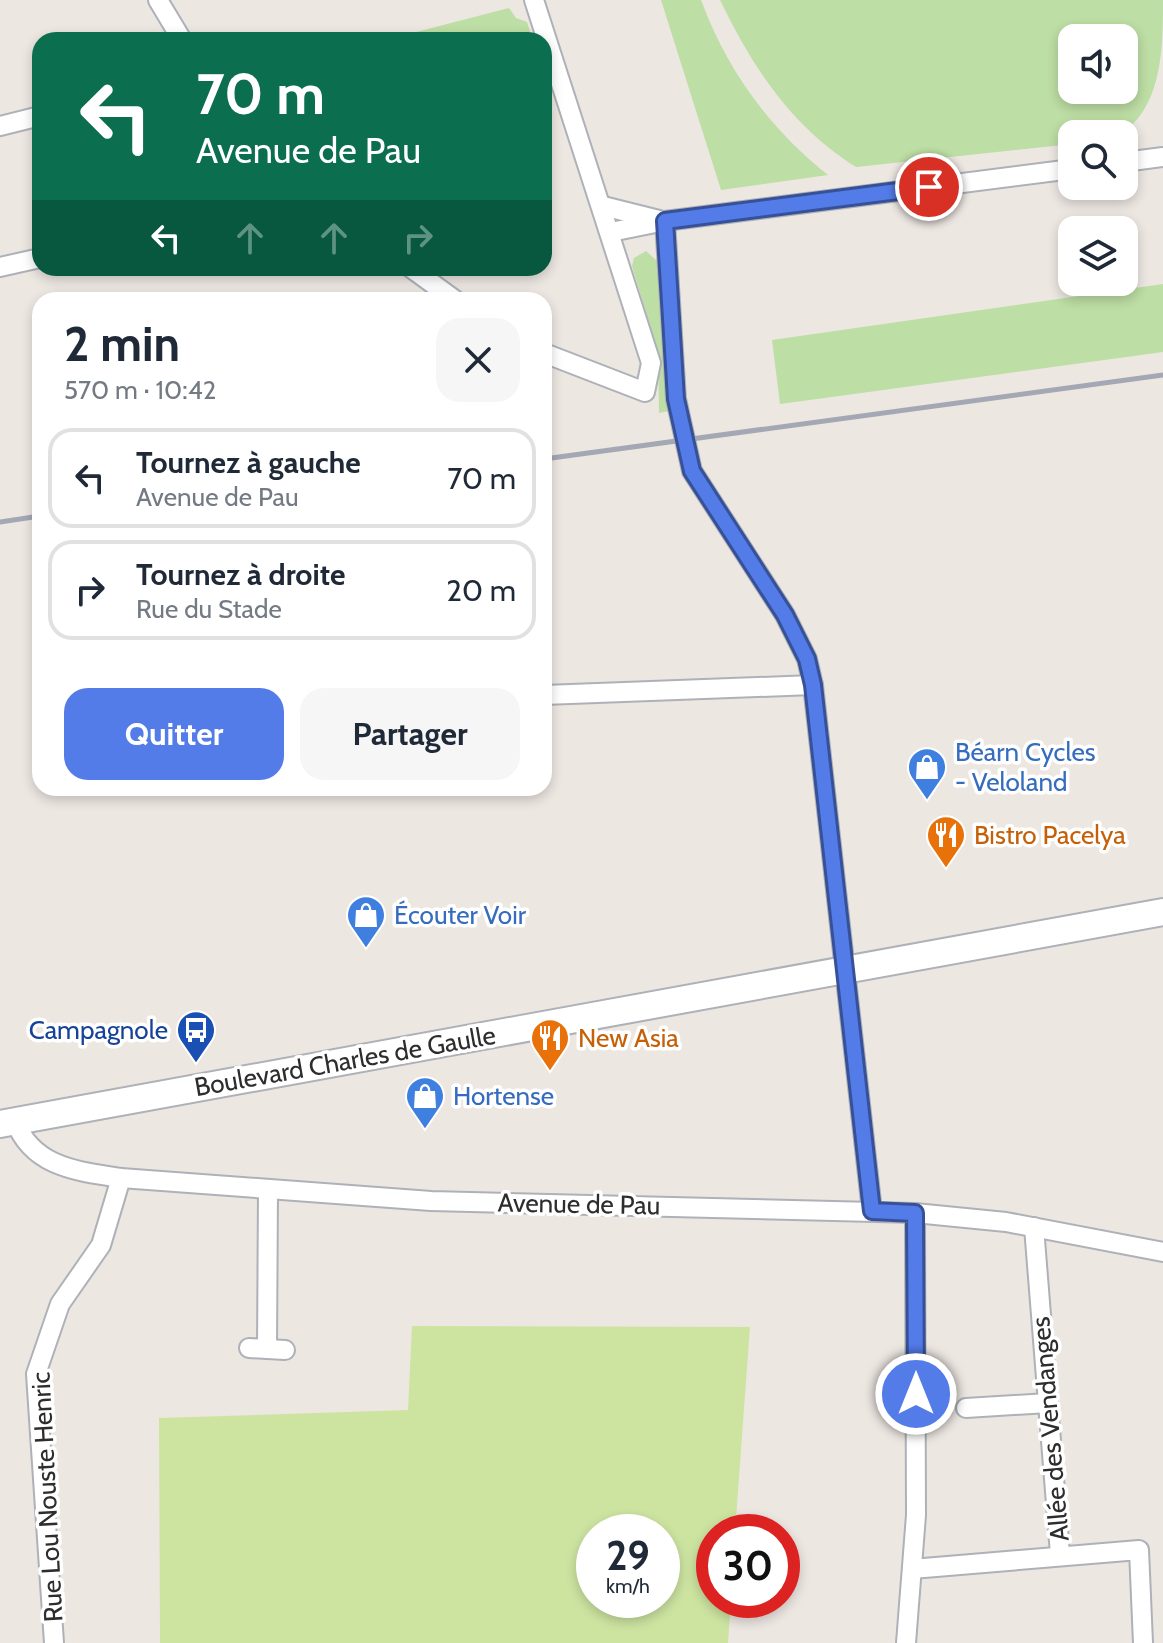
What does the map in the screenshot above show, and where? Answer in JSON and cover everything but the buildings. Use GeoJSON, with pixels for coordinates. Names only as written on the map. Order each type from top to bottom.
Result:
{"type":"FeatureCollection","features":[{"type":"Feature","properties":{"kind":"main road","name":"Boulevard Charles de Gaulle"},"geometry":{"type":"LineString","coordinates":[[8,1123],[1163,912]]}},
{"type":"Feature","properties":{"kind":"street"},"geometry":{"type":"LineString","coordinates":[[158,0],[177,32]]}},
{"type":"Feature","properties":{"kind":"street"},"geometry":{"type":"LineString","coordinates":[[534,0],[545,32]]}},
{"type":"Feature","properties":{"kind":"street"},"geometry":{"type":"LineString","coordinates":[[552,54],[651,363],[645,392],[552,356]]}},
{"type":"Feature","properties":{"kind":"street"},"geometry":{"type":"LineString","coordinates":[[0,126],[32,118]]}},
{"type":"Feature","properties":{"kind":"street"},"geometry":{"type":"LineString","coordinates":[[1138,160],[1163,157]]}},
{"type":"Feature","properties":{"kind":"street"},"geometry":{"type":"LineString","coordinates":[[611,232],[665,221],[1058,171]]}},
{"type":"Feature","properties":{"kind":"street"},"geometry":{"type":"LineString","coordinates":[[603,206],[665,221]]}},
{"type":"Feature","properties":{"kind":"street"},"geometry":{"type":"LineString","coordinates":[[665,221],[676,399],[692,471],[785,615],[807,659],[813,685],[848,970],[872,1211]]}},
{"type":"Feature","properties":{"kind":"street"},"geometry":{"type":"LineString","coordinates":[[0,267],[32,260]]}},
{"type":"Feature","properties":{"kind":"street"},"geometry":{"type":"LineString","coordinates":[[422,276],[444,292]]}},
{"type":"Feature","properties":{"kind":"street"},"geometry":{"type":"LineString","coordinates":[[552,695],[813,685]]}},
{"type":"Feature","properties":{"kind":"street","name":"Avenue de Pau"},"geometry":{"type":"LineString","coordinates":[[8,1123],[38,1156],[74,1170],[121,1178],[431,1201],[915,1213],[1034,1227],[1163,1252]]}},
{"type":"Feature","properties":{"kind":"street","name":"Rue Lou Nouste Henric"},"geometry":{"type":"LineString","coordinates":[[54,1643],[36,1374],[60,1304],[101,1245],[121,1178]]}},
{"type":"Feature","properties":{"kind":"street"},"geometry":{"type":"LineString","coordinates":[[267,1349],[268,1190]]}},
{"type":"Feature","properties":{"kind":"street"},"geometry":{"type":"LineString","coordinates":[[906,1643],[916,1515],[915,1213]]}},
{"type":"Feature","properties":{"kind":"street","name":"Allée des Vendanges"},"geometry":{"type":"LineString","coordinates":[[1034,1227],[1060,1554],[1139,1550],[1143,1643]]}},
{"type":"Feature","properties":{"kind":"street"},"geometry":{"type":"LineString","coordinates":[[966,1408],[1048,1403]]}},
{"type":"Feature","properties":{"kind":"street"},"geometry":{"type":"LineString","coordinates":[[912,1569],[1060,1554]]}},
{"type":"Feature","properties":{"kind":"green space"},"geometry":{"type":"Polygon","coordinates":[[[661,0],[701,0],[724,50],[752,96],[787,138],[828,175],[721,190],[661,0]]]}},
{"type":"Feature","properties":{"kind":"green space"},"geometry":{"type":"Polygon","coordinates":[[[720,0],[1163,0],[1158,74],[1153,91],[1136,120],[1058,120],[1058,145],[856,167],[833,151],[793,114],[746,49],[720,0]]]}},
{"type":"Feature","properties":{"kind":"green space"},"geometry":{"type":"Polygon","coordinates":[[[509,8],[516,18],[527,22],[530,32],[416,32],[509,8]]]}},
{"type":"Feature","properties":{"kind":"green space"},"geometry":{"type":"Polygon","coordinates":[[[646,251],[657,261],[669,411],[659,413],[658,352],[632,266],[634,258],[646,251]]]}},
{"type":"Feature","properties":{"kind":"green space"},"geometry":{"type":"Polygon","coordinates":[[[1163,284],[1163,352],[780,404],[772,340],[1079,296],[1138,296],[1138,288],[1163,284]]]}},
{"type":"Feature","properties":{"kind":"green space"},"geometry":{"type":"Polygon","coordinates":[[[412,1326],[750,1327],[736,1514],[696,1514],[696,1618],[730,1618],[728,1643],[160,1643],[159,1418],[408,1410],[412,1326]]]}},
{"type":"Feature","properties":{"kind":"railway"},"geometry":{"type":"LineString","coordinates":[[552,458],[1163,375]]}},
{"type":"Feature","properties":{"kind":"railway"},"geometry":{"type":"LineString","coordinates":[[0,522],[32,517]]}},
{"type":"Feature","properties":{"kind":"place","name":"Béarn Cycles - Veloland"},"geometry":{"type":"Point","coordinates":[927,801]}},
{"type":"Feature","properties":{"kind":"place","name":"Bistro Pacelya"},"geometry":{"type":"Point","coordinates":[946,869]}},
{"type":"Feature","properties":{"kind":"place","name":"Écouter Voir"},"geometry":{"type":"Point","coordinates":[366,949]}},
{"type":"Feature","properties":{"kind":"place","name":"Campagnole"},"geometry":{"type":"Point","coordinates":[196,1064]}},
{"type":"Feature","properties":{"kind":"place","name":"New Asia"},"geometry":{"type":"Point","coordinates":[550,1072]}},
{"type":"Feature","properties":{"kind":"place","name":"Hortense"},"geometry":{"type":"Point","coordinates":[425,1130]}},
{"type":"Feature","properties":{"kind":"route"},"geometry":{"type":"LineString","coordinates":[[916,1394],[915,1213],[872,1211],[848,970],[813,685],[807,659],[785,615],[692,471],[676,399],[665,221],[929,187]]}}]}
